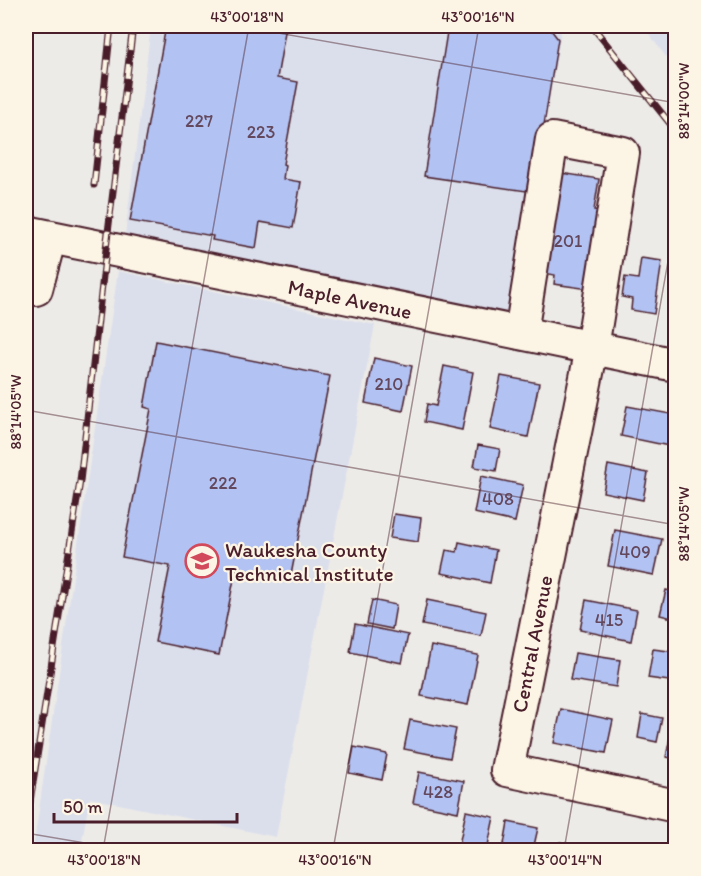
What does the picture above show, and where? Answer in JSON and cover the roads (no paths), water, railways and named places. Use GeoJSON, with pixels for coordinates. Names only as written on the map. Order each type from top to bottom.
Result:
{"type":"FeatureCollection","features":[{"type":"Feature","properties":{"kind":"street"},"geometry":{"type":"LineString","coordinates":[[521,333],[552,139],[623,153],[592,348]]}},
{"type":"Feature","properties":{"kind":"street"},"geometry":{"type":"LineString","coordinates":[[26,286],[36,289],[38,234]]}},
{"type":"Feature","properties":{"kind":"street","name":"Maple Avenue"},"geometry":{"type":"LineString","coordinates":[[38,234],[675,365]]}},
{"type":"Feature","properties":{"kind":"street","name":"Central Avenue"},"geometry":{"type":"LineString","coordinates":[[592,348],[507,770],[675,806]]}},
{"type":"Feature","properties":{"kind":"railway"},"geometry":{"type":"LineString","coordinates":[[94,185],[111,26]]}},
{"type":"Feature","properties":{"kind":"railway"},"geometry":{"type":"LineString","coordinates":[[26,827],[80,481],[133,26]]}},
{"type":"Feature","properties":{"kind":"railway"},"geometry":{"type":"LineString","coordinates":[[592,26],[676,131]]}},
{"type":"Feature","properties":{"kind":"place","name":"Waukesha County Technical Institute"},"geometry":{"type":"Point","coordinates":[202,561]}}]}
